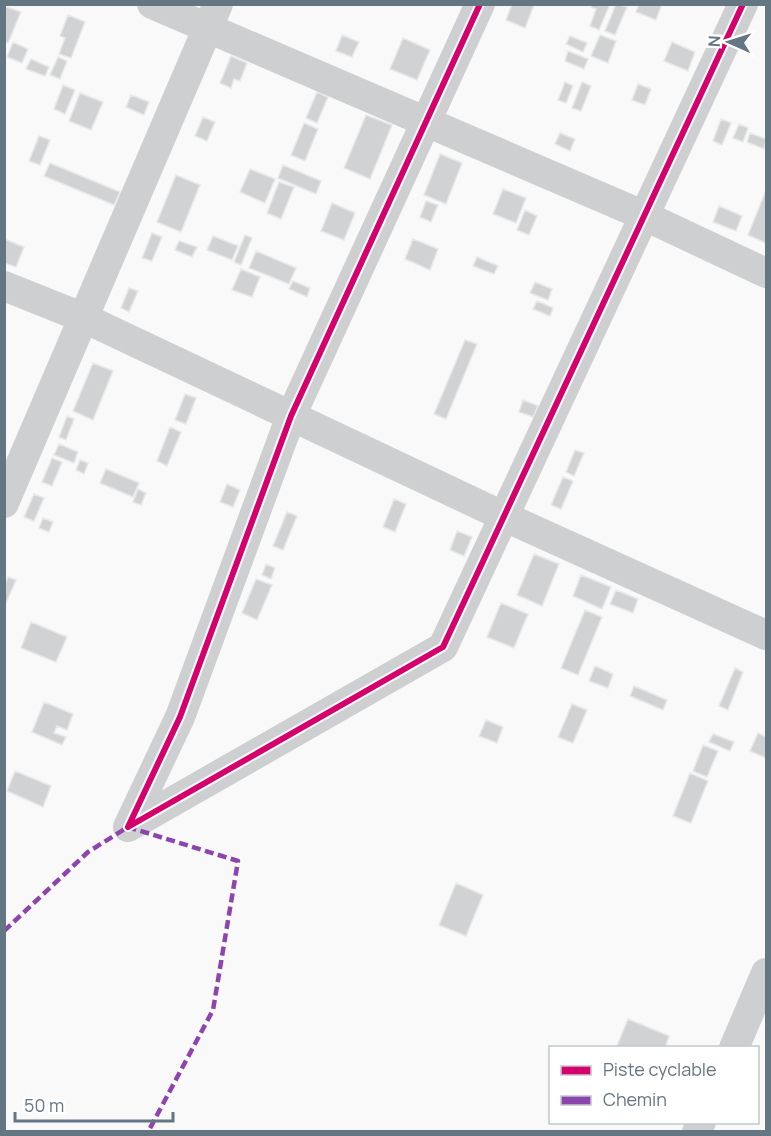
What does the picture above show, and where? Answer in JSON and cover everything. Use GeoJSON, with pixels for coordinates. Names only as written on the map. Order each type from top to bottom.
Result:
{"type":"FeatureCollection","features":[{"type":"Feature","properties":{"kind":"street"},"geometry":{"type":"LineString","coordinates":[[152,4],[212,17],[426,123],[645,216],[766,273]]}},
{"type":"Feature","properties":{"kind":"street"},"geometry":{"type":"LineString","coordinates":[[480,4],[291,416],[180,717],[128,827],[443,646],[743,4]]}},
{"type":"Feature","properties":{"kind":"street"},"geometry":{"type":"LineString","coordinates":[[4,503],[212,17]]}},
{"type":"Feature","properties":{"kind":"street"},"geometry":{"type":"LineString","coordinates":[[4,286],[84,318],[503,516],[766,634]]}},
{"type":"Feature","properties":{"kind":"street"},"geometry":{"type":"LineString","coordinates":[[734,1046],[766,973]]}},
{"type":"Feature","properties":{"kind":"building"},"geometry":{"type":"Polygon","coordinates":[[[512,4],[534,5],[525,28],[506,20],[512,4]]]}},
{"type":"Feature","properties":{"kind":"building"},"geometry":{"type":"Polygon","coordinates":[[[592,4],[610,4],[599,30],[590,26],[596,9],[591,7],[592,4]]]}},
{"type":"Feature","properties":{"kind":"building"},"geometry":{"type":"Polygon","coordinates":[[[616,4],[627,7],[615,35],[605,31],[616,4]]]}},
{"type":"Feature","properties":{"kind":"building"},"geometry":{"type":"Polygon","coordinates":[[[639,4],[662,4],[656,20],[636,12],[639,4]]]}},
{"type":"Feature","properties":{"kind":"building"},"geometry":{"type":"Polygon","coordinates":[[[4,6],[21,12],[8,43],[4,41],[4,6]]]}},
{"type":"Feature","properties":{"kind":"building"},"geometry":{"type":"Polygon","coordinates":[[[68,15],[85,22],[71,58],[59,54],[65,38],[60,36],[68,15]]]}},
{"type":"Feature","properties":{"kind":"building"},"geometry":{"type":"Polygon","coordinates":[[[342,35],[359,42],[352,57],[336,51],[342,35]]]}},
{"type":"Feature","properties":{"kind":"building"},"geometry":{"type":"Polygon","coordinates":[[[600,35],[616,41],[608,63],[591,56],[600,35]]]}},
{"type":"Feature","properties":{"kind":"building"},"geometry":{"type":"Polygon","coordinates":[[[570,36],[587,43],[583,52],[566,44],[570,36]]]}},
{"type":"Feature","properties":{"kind":"building"},"geometry":{"type":"Polygon","coordinates":[[[403,38],[430,50],[417,80],[390,69],[403,38]]]}},
{"type":"Feature","properties":{"kind":"building"},"geometry":{"type":"Polygon","coordinates":[[[13,42],[28,49],[22,63],[7,57],[13,42]]]}},
{"type":"Feature","properties":{"kind":"building"},"geometry":{"type":"Polygon","coordinates":[[[672,42],[695,52],[688,71],[664,61],[672,42]]]}},
{"type":"Feature","properties":{"kind":"building"},"geometry":{"type":"Polygon","coordinates":[[[568,51],[588,59],[584,69],[565,61],[568,51]]]}},
{"type":"Feature","properties":{"kind":"building"},"geometry":{"type":"Polygon","coordinates":[[[231,56],[247,63],[240,81],[234,79],[231,88],[220,83],[231,56]]]}},
{"type":"Feature","properties":{"kind":"building"},"geometry":{"type":"Polygon","coordinates":[[[58,57],[67,61],[60,79],[50,75],[58,57]]]}},
{"type":"Feature","properties":{"kind":"building"},"geometry":{"type":"Polygon","coordinates":[[[31,59],[49,67],[45,76],[26,69],[31,59]]]}},
{"type":"Feature","properties":{"kind":"building"},"geometry":{"type":"Polygon","coordinates":[[[565,82],[573,86],[566,103],[558,100],[565,82]]]}},
{"type":"Feature","properties":{"kind":"building"},"geometry":{"type":"Polygon","coordinates":[[[582,82],[591,86],[581,111],[572,108],[582,82]]]}},
{"type":"Feature","properties":{"kind":"building"},"geometry":{"type":"Polygon","coordinates":[[[638,84],[651,89],[645,105],[632,100],[638,84]]]}},
{"type":"Feature","properties":{"kind":"building"},"geometry":{"type":"Polygon","coordinates":[[[63,85],[75,90],[65,114],[54,109],[63,85]]]}},
{"type":"Feature","properties":{"kind":"building"},"geometry":{"type":"Polygon","coordinates":[[[317,92],[328,97],[317,123],[306,118],[317,92]]]}},
{"type":"Feature","properties":{"kind":"building"},"geometry":{"type":"Polygon","coordinates":[[[80,93],[103,102],[91,130],[69,121],[80,93]]]}},
{"type":"Feature","properties":{"kind":"building"},"geometry":{"type":"Polygon","coordinates":[[[131,95],[149,102],[144,115],[126,107],[131,95]]]}},
{"type":"Feature","properties":{"kind":"building"},"geometry":{"type":"Polygon","coordinates":[[[366,115],[392,125],[370,179],[344,168],[366,115]]]}},
{"type":"Feature","properties":{"kind":"building"},"geometry":{"type":"Polygon","coordinates":[[[203,117],[215,122],[207,141],[195,136],[203,117]]]}},
{"type":"Feature","properties":{"kind":"building"},"geometry":{"type":"Polygon","coordinates":[[[721,119],[731,123],[722,145],[713,141],[721,119]]]}},
{"type":"Feature","properties":{"kind":"building"},"geometry":{"type":"Polygon","coordinates":[[[304,123],[318,129],[305,161],[291,155],[304,123]]]}},
{"type":"Feature","properties":{"kind":"building"},"geometry":{"type":"Polygon","coordinates":[[[739,124],[748,128],[743,142],[733,138],[739,124]]]}},
{"type":"Feature","properties":{"kind":"building"},"geometry":{"type":"Polygon","coordinates":[[[560,133],[575,139],[570,151],[555,144],[560,133]]]}},
{"type":"Feature","properties":{"kind":"building"},"geometry":{"type":"Polygon","coordinates":[[[750,133],[766,139],[764,149],[747,142],[750,133]]]}},
{"type":"Feature","properties":{"kind":"building"},"geometry":{"type":"Polygon","coordinates":[[[39,136],[50,140],[40,165],[29,161],[39,136]]]}},
{"type":"Feature","properties":{"kind":"building"},"geometry":{"type":"Polygon","coordinates":[[[440,154],[462,163],[446,204],[424,195],[440,154]]]}},
{"type":"Feature","properties":{"kind":"building"},"geometry":{"type":"Polygon","coordinates":[[[50,163],[120,192],[114,205],[44,176],[50,163]]]}},
{"type":"Feature","properties":{"kind":"building"},"geometry":{"type":"Polygon","coordinates":[[[283,165],[321,181],[316,194],[278,178],[283,165]]]}},
{"type":"Feature","properties":{"kind":"building"},"geometry":{"type":"Polygon","coordinates":[[[250,169],[275,179],[265,203],[240,192],[250,169]]]}},
{"type":"Feature","properties":{"kind":"building"},"geometry":{"type":"Polygon","coordinates":[[[176,175],[200,185],[181,232],[157,222],[176,175]]]}},
{"type":"Feature","properties":{"kind":"building"},"geometry":{"type":"Polygon","coordinates":[[[279,182],[294,187],[281,219],[267,213],[279,182]]]}},
{"type":"Feature","properties":{"kind":"building"},"geometry":{"type":"Polygon","coordinates":[[[503,189],[526,198],[516,223],[493,214],[503,189]]]}},
{"type":"Feature","properties":{"kind":"building"},"geometry":{"type":"Polygon","coordinates":[[[766,190],[766,243],[748,235],[766,190]]]}},
{"type":"Feature","properties":{"kind":"building"},"geometry":{"type":"Polygon","coordinates":[[[426,201],[438,205],[431,222],[420,217],[426,201]]]}},
{"type":"Feature","properties":{"kind":"building"},"geometry":{"type":"Polygon","coordinates":[[[332,203],[355,213],[344,240],[321,231],[332,203]]]}},
{"type":"Feature","properties":{"kind":"building"},"geometry":{"type":"Polygon","coordinates":[[[719,206],[742,216],[736,231],[713,222],[719,206]]]}},
{"type":"Feature","properties":{"kind":"building"},"geometry":{"type":"Polygon","coordinates":[[[525,210],[537,216],[529,235],[517,230],[525,210]]]}},
{"type":"Feature","properties":{"kind":"building"},"geometry":{"type":"Polygon","coordinates":[[[152,233],[162,237],[152,261],[142,258],[152,233]]]}},
{"type":"Feature","properties":{"kind":"building"},"geometry":{"type":"Polygon","coordinates":[[[245,235],[252,238],[241,265],[234,262],[245,235]]]}},
{"type":"Feature","properties":{"kind":"building"},"geometry":{"type":"Polygon","coordinates":[[[213,236],[238,246],[232,260],[207,250],[213,236]]]}},
{"type":"Feature","properties":{"kind":"building"},"geometry":{"type":"Polygon","coordinates":[[[4,239],[24,247],[16,267],[4,263],[4,239]]]}},
{"type":"Feature","properties":{"kind":"building"},"geometry":{"type":"Polygon","coordinates":[[[413,239],[438,249],[430,270],[405,259],[413,239]]]}},
{"type":"Feature","properties":{"kind":"building"},"geometry":{"type":"Polygon","coordinates":[[[179,241],[197,247],[192,257],[175,250],[179,241]]]}},
{"type":"Feature","properties":{"kind":"building"},"geometry":{"type":"Polygon","coordinates":[[[256,251],[296,268],[289,284],[249,268],[256,251]]]}},
{"type":"Feature","properties":{"kind":"building"},"geometry":{"type":"Polygon","coordinates":[[[477,257],[498,266],[494,274],[473,266],[477,257]]]}},
{"type":"Feature","properties":{"kind":"building"},"geometry":{"type":"Polygon","coordinates":[[[241,269],[260,277],[252,297],[232,290],[241,269]]]}},
{"type":"Feature","properties":{"kind":"building"},"geometry":{"type":"Polygon","coordinates":[[[293,281],[310,288],[307,297],[289,289],[293,281]]]}},
{"type":"Feature","properties":{"kind":"building"},"geometry":{"type":"Polygon","coordinates":[[[535,282],[552,289],[548,300],[530,293],[535,282]]]}},
{"type":"Feature","properties":{"kind":"building"},"geometry":{"type":"Polygon","coordinates":[[[129,288],[138,291],[129,312],[121,308],[129,288]]]}},
{"type":"Feature","properties":{"kind":"building"},"geometry":{"type":"Polygon","coordinates":[[[537,301],[553,308],[550,316],[533,309],[537,301]]]}},
{"type":"Feature","properties":{"kind":"building"},"geometry":{"type":"Polygon","coordinates":[[[465,340],[477,344],[446,419],[434,414],[465,340]]]}},
{"type":"Feature","properties":{"kind":"building"},"geometry":{"type":"Polygon","coordinates":[[[93,363],[113,371],[93,420],[73,411],[93,363]]]}},
{"type":"Feature","properties":{"kind":"building"},"geometry":{"type":"Polygon","coordinates":[[[185,394],[196,398],[186,424],[175,420],[185,394]]]}},
{"type":"Feature","properties":{"kind":"building"},"geometry":{"type":"Polygon","coordinates":[[[523,400],[538,406],[533,417],[519,412],[523,400]]]}},
{"type":"Feature","properties":{"kind":"building"},"geometry":{"type":"Polygon","coordinates":[[[67,416],[74,419],[66,440],[59,437],[67,416]]]}},
{"type":"Feature","properties":{"kind":"building"},"geometry":{"type":"Polygon","coordinates":[[[170,427],[181,432],[167,466],[157,461],[170,427]]]}},
{"type":"Feature","properties":{"kind":"building"},"geometry":{"type":"Polygon","coordinates":[[[59,444],[78,452],[74,463],[54,455],[59,444]]]}},
{"type":"Feature","properties":{"kind":"building"},"geometry":{"type":"Polygon","coordinates":[[[575,450],[584,453],[574,476],[566,472],[575,450]]]}},
{"type":"Feature","properties":{"kind":"building"},"geometry":{"type":"Polygon","coordinates":[[[52,458],[62,462],[52,486],[42,482],[52,458]]]}},
{"type":"Feature","properties":{"kind":"building"},"geometry":{"type":"Polygon","coordinates":[[[80,460],[88,463],[84,474],[76,470],[80,460]]]}},
{"type":"Feature","properties":{"kind":"building"},"geometry":{"type":"Polygon","coordinates":[[[106,469],[139,483],[133,497],[100,483],[106,469]]]}},
{"type":"Feature","properties":{"kind":"building"},"geometry":{"type":"Polygon","coordinates":[[[563,477],[573,481],[561,509],[551,505],[563,477]]]}},
{"type":"Feature","properties":{"kind":"building"},"geometry":{"type":"Polygon","coordinates":[[[227,484],[240,490],[233,507],[220,502],[227,484]]]}},
{"type":"Feature","properties":{"kind":"building"},"geometry":{"type":"Polygon","coordinates":[[[138,489],[146,493],[141,505],[133,502],[138,489]]]}},
{"type":"Feature","properties":{"kind":"building"},"geometry":{"type":"Polygon","coordinates":[[[34,494],[44,498],[34,521],[24,517],[34,494]]]}},
{"type":"Feature","properties":{"kind":"building"},"geometry":{"type":"Polygon","coordinates":[[[394,499],[406,504],[395,532],[383,527],[394,499]]]}},
{"type":"Feature","properties":{"kind":"building"},"geometry":{"type":"Polygon","coordinates":[[[287,512],[297,516],[283,550],[273,546],[287,512]]]}},
{"type":"Feature","properties":{"kind":"building"},"geometry":{"type":"Polygon","coordinates":[[[43,518],[53,522],[49,532],[39,528],[43,518]]]}},
{"type":"Feature","properties":{"kind":"building"},"geometry":{"type":"Polygon","coordinates":[[[457,531],[472,537],[464,556],[450,550],[457,531]]]}},
{"type":"Feature","properties":{"kind":"building"},"geometry":{"type":"Polygon","coordinates":[[[534,554],[559,564],[542,606],[517,595],[534,554]]]}},
{"type":"Feature","properties":{"kind":"building"},"geometry":{"type":"Polygon","coordinates":[[[266,564],[275,568],[271,579],[262,575],[266,564]]]}},
{"type":"Feature","properties":{"kind":"building"},"geometry":{"type":"Polygon","coordinates":[[[581,575],[611,587],[602,609],[573,596],[581,575]]]}},
{"type":"Feature","properties":{"kind":"building"},"geometry":{"type":"Polygon","coordinates":[[[8,577],[16,580],[4,608],[4,586],[8,577]]]}},
{"type":"Feature","properties":{"kind":"building"},"geometry":{"type":"Polygon","coordinates":[[[256,579],[272,585],[257,620],[242,613],[256,579]]]}},
{"type":"Feature","properties":{"kind":"building"},"geometry":{"type":"Polygon","coordinates":[[[616,590],[638,599],[633,613],[610,604],[616,590]]]}},
{"type":"Feature","properties":{"kind":"building"},"geometry":{"type":"Polygon","coordinates":[[[501,603],[528,614],[514,648],[487,637],[501,603]]]}},
{"type":"Feature","properties":{"kind":"building"},"geometry":{"type":"Polygon","coordinates":[[[585,610],[602,617],[578,675],[561,668],[585,610]]]}},
{"type":"Feature","properties":{"kind":"building"},"geometry":{"type":"Polygon","coordinates":[[[31,622],[67,637],[56,662],[21,648],[31,622]]]}},
{"type":"Feature","properties":{"kind":"building"},"geometry":{"type":"Polygon","coordinates":[[[595,666],[613,674],[608,688],[589,681],[595,666]]]}},
{"type":"Feature","properties":{"kind":"building"},"geometry":{"type":"Polygon","coordinates":[[[735,668],[743,672],[728,710],[719,706],[735,668]]]}},
{"type":"Feature","properties":{"kind":"building"},"geometry":{"type":"Polygon","coordinates":[[[634,686],[667,700],[663,710],[630,696],[634,686]]]}},
{"type":"Feature","properties":{"kind":"building"},"geometry":{"type":"Polygon","coordinates":[[[44,702],[73,714],[67,730],[57,726],[54,733],[66,737],[62,745],[32,732],[44,702]]]}},
{"type":"Feature","properties":{"kind":"building"},"geometry":{"type":"Polygon","coordinates":[[[572,704],[587,710],[573,743],[558,737],[572,704]]]}},
{"type":"Feature","properties":{"kind":"building"},"geometry":{"type":"Polygon","coordinates":[[[486,720],[503,727],[497,743],[479,736],[486,720]]]}},
{"type":"Feature","properties":{"kind":"building"},"geometry":{"type":"Polygon","coordinates":[[[758,733],[766,737],[766,758],[750,751],[758,733]]]}},
{"type":"Feature","properties":{"kind":"building"},"geometry":{"type":"Polygon","coordinates":[[[713,734],[734,742],[730,751],[709,742],[713,734]]]}},
{"type":"Feature","properties":{"kind":"building"},"geometry":{"type":"Polygon","coordinates":[[[703,745],[718,751],[707,777],[693,771],[703,745]]]}},
{"type":"Feature","properties":{"kind":"building"},"geometry":{"type":"Polygon","coordinates":[[[15,771],[51,786],[43,807],[7,791],[15,771]]]}},
{"type":"Feature","properties":{"kind":"building"},"geometry":{"type":"Polygon","coordinates":[[[690,773],[708,781],[691,823],[673,816],[690,773]]]}},
{"type":"Feature","properties":{"kind":"building"},"geometry":{"type":"Polygon","coordinates":[[[456,883],[483,895],[466,936],[439,925],[456,883]]]}},
{"type":"Feature","properties":{"kind":"building"},"geometry":{"type":"Polygon","coordinates":[[[628,1019],[669,1036],[666,1046],[617,1046],[628,1019]]]}},
{"type":"Feature","properties":{"kind":"marked path"},"geometry":{"type":"LineString","coordinates":[[4,931],[88,852],[128,827],[238,861],[213,1010],[148,1132]]}},
{"type":"Feature","properties":{"kind":"cycle path"},"geometry":{"type":"LineString","coordinates":[[128,827],[180,717],[291,416],[480,4]]}},
{"type":"Feature","properties":{"kind":"cycle path"},"geometry":{"type":"LineString","coordinates":[[128,827],[443,647],[743,4]]}}]}
